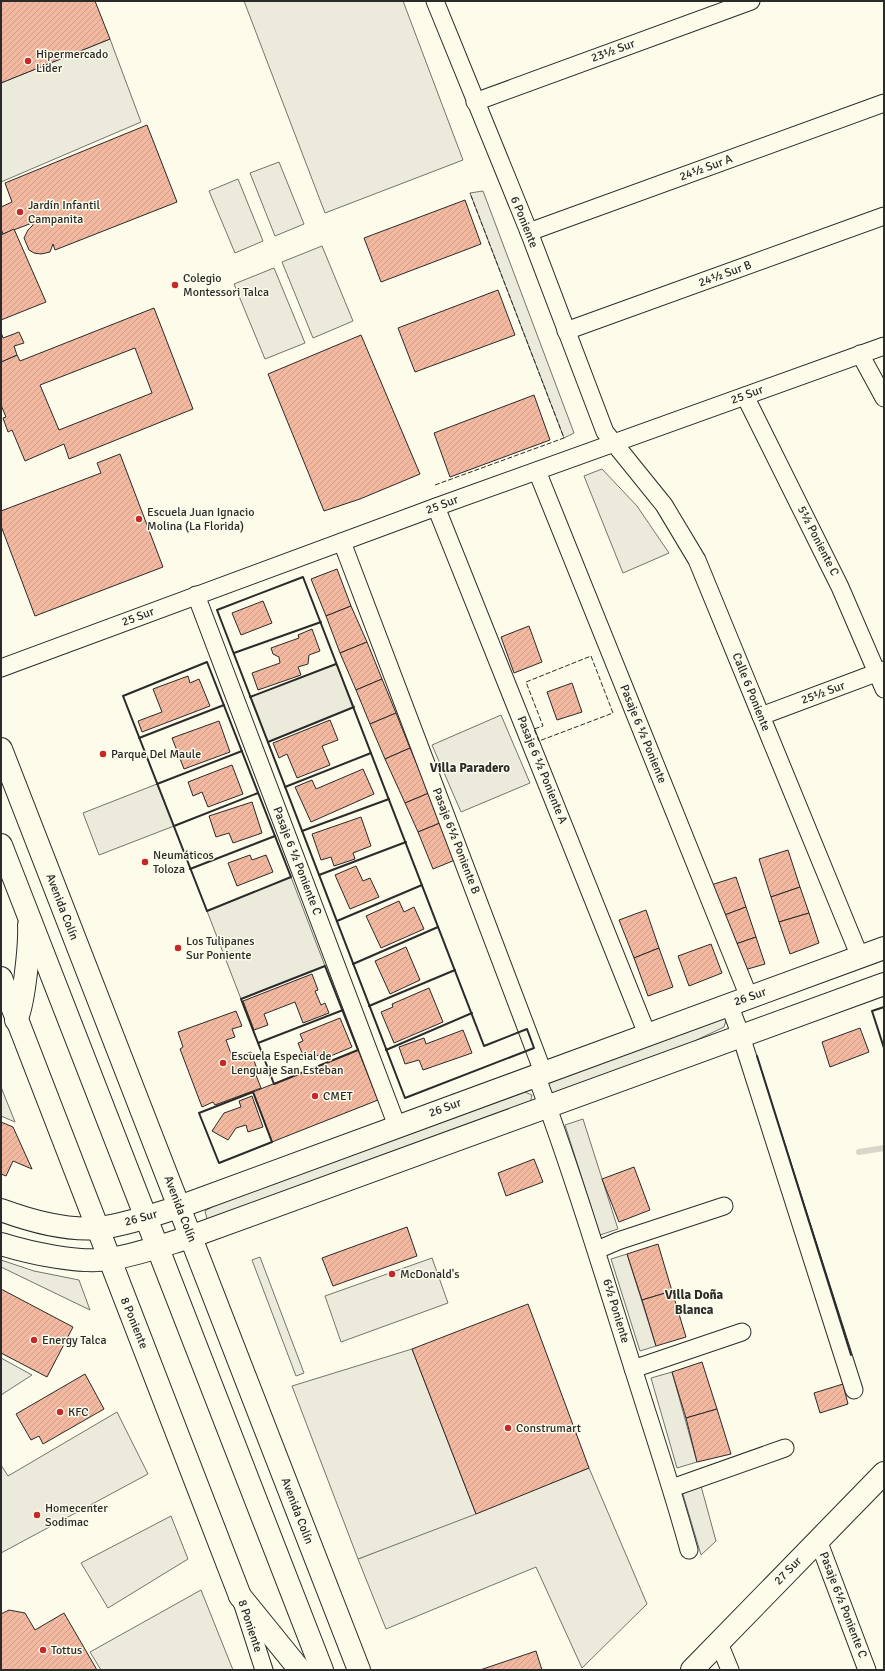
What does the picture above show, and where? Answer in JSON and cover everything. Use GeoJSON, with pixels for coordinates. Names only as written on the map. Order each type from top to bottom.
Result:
{"type":"FeatureCollection","features":[{"type":"Feature","properties":{"kind":"street","name":"6 Poniente"},"geometry":{"type":"LineString","coordinates":[[435,1],[474,102],[529,232],[605,432],[613,443]]}},
{"type":"Feature","properties":{"kind":"street","name":"23½ Sur"},"geometry":{"type":"LineString","coordinates":[[474,102],[751,1]]}},
{"type":"Feature","properties":{"kind":"street","name":"24½ Sur A"},"geometry":{"type":"LineString","coordinates":[[529,232],[884,103]]}},
{"type":"Feature","properties":{"kind":"street","name":"24½ Sur B"},"geometry":{"type":"LineString","coordinates":[[566,331],[884,216]]}},
{"type":"Feature","properties":{"kind":"street","name":"25 Sur"},"geometry":{"type":"LineString","coordinates":[[1,668],[436,507],[884,346]]}},
{"type":"Feature","properties":{"kind":"street"},"geometry":{"type":"LineString","coordinates":[[860,354],[884,398]]}},
{"type":"Feature","properties":{"kind":"street","name":"5½ Poniente C"},"geometry":{"type":"LineString","coordinates":[[745,396],[881,671],[884,690]]}},
{"type":"Feature","properties":{"kind":"street","name":"Calle 6 Poniente"},"geometry":{"type":"LineString","coordinates":[[613,443],[664,505],[689,544],[860,957]]}},
{"type":"Feature","properties":{"kind":"street","name":"Pasaje 6 ½ Poniente"},"geometry":{"type":"LineString","coordinates":[[537,471],[739,1000],[741,1036],[854,1390]]}},
{"type":"Feature","properties":{"kind":"street","name":"Pasaje 6 ½ Poniente A"},"geometry":{"type":"LineString","coordinates":[[436,507],[648,1034]]}},
{"type":"Feature","properties":{"kind":"street","name":"Pasaje 6½ Poniente B"},"geometry":{"type":"LineString","coordinates":[[342,542],[540,1074]]}},
{"type":"Feature","properties":{"kind":"street","name":"Pasaje 6 ½ Poniente C"},"geometry":{"type":"LineString","coordinates":[[196,595],[397,1126]]}},
{"type":"Feature","properties":{"kind":"street","name":"25½ Sur"},"geometry":{"type":"LineString","coordinates":[[761,716],[881,671]]}},
{"type":"Feature","properties":{"kind":"street","name":"Avenida Colín"},"geometry":{"type":"LineString","coordinates":[[1,749],[358,1670]]}},
{"type":"Feature","properties":{"kind":"street"},"geometry":{"type":"LineString","coordinates":[[1,845],[322,1670]]}},
{"type":"Feature","properties":{"kind":"street"},"geometry":{"type":"LineString","coordinates":[[16,1020],[21,1007],[28,950],[28,916]]}},
{"type":"Feature","properties":{"kind":"street","name":"26 Sur"},"geometry":{"type":"LineString","coordinates":[[1,1210],[38,1222],[74,1227],[97,1228],[146,1217],[179,1207],[884,948]]}},
{"type":"Feature","properties":{"kind":"street"},"geometry":{"type":"LineString","coordinates":[[839,1000],[856,971],[860,957]]}},
{"type":"Feature","properties":{"kind":"street","name":"8 Poniente"},"geometry":{"type":"LineString","coordinates":[[1,978],[240,1596],[264,1670]]}},
{"type":"Feature","properties":{"kind":"street"},"geometry":{"type":"LineString","coordinates":[[1,1244],[56,1256],[110,1260],[157,1248],[884,984]]}},
{"type":"Feature","properties":{"kind":"street","name":"6½ Poniente"},"geometry":{"type":"LineString","coordinates":[[540,1074],[548,1107],[597,1250],[633,1369],[672,1488],[689,1550]]}},
{"type":"Feature","properties":{"kind":"street"},"geometry":{"type":"LineString","coordinates":[[597,1250],[618,1241],[724,1206]]}},
{"type":"Feature","properties":{"kind":"street"},"geometry":{"type":"LineString","coordinates":[[633,1369],[742,1332]]}},
{"type":"Feature","properties":{"kind":"street"},"geometry":{"type":"LineString","coordinates":[[672,1488],[785,1448]]}},
{"type":"Feature","properties":{"kind":"street","name":"27 Sur"},"geometry":{"type":"LineString","coordinates":[[692,1670],[884,1473]]}},
{"type":"Feature","properties":{"kind":"street","name":"Pasaje 6½ Poniente C"},"geometry":{"type":"LineString","coordinates":[[818,1540],[867,1670]]}},
{"type":"Feature","properties":{"kind":"street"},"geometry":{"type":"LineString","coordinates":[[240,1596],[300,1670]]}},
{"type":"Feature","properties":{"kind":"street"},"geometry":{"type":"LineString","coordinates":[[719,1643],[730,1670]]}},
{"type":"Feature","properties":{"kind":"shaded area"},"geometry":{"type":"Polygon","coordinates":[[[244,1],[403,1],[463,160],[325,213],[244,1]]]}},
{"type":"Feature","properties":{"kind":"shaded area"},"geometry":{"type":"Polygon","coordinates":[[[110,39],[141,122],[1,182],[1,83],[110,39]]]}},
{"type":"Feature","properties":{"kind":"shaded area"},"geometry":{"type":"Polygon","coordinates":[[[279,162],[304,224],[275,236],[250,173],[279,162]]]}},
{"type":"Feature","properties":{"kind":"shaded area"},"geometry":{"type":"Polygon","coordinates":[[[238,179],[263,241],[235,253],[209,191],[238,179]]]}},
{"type":"Feature","properties":{"kind":"shaded area"},"geometry":{"type":"Polygon","coordinates":[[[483,191],[574,433],[564,438],[470,193],[483,191]]]}},
{"type":"Feature","properties":{"kind":"shaded area"},"geometry":{"type":"Polygon","coordinates":[[[322,246],[353,321],[313,338],[282,262],[322,246]]]}},
{"type":"Feature","properties":{"kind":"shaded area"},"geometry":{"type":"Polygon","coordinates":[[[274,268],[305,343],[265,359],[234,284],[274,268]]]}},
{"type":"Feature","properties":{"kind":"shaded area"},"geometry":{"type":"Polygon","coordinates":[[[602,469],[637,506],[669,553],[623,573],[584,476],[602,469]]]}},
{"type":"Feature","properties":{"kind":"shaded area"},"geometry":{"type":"Polygon","coordinates":[[[336,664],[354,707],[268,742],[250,697],[336,664]]]}},
{"type":"Feature","properties":{"kind":"shaded area"},"geometry":{"type":"Polygon","coordinates":[[[501,715],[530,783],[461,812],[432,745],[501,715]]]}},
{"type":"Feature","properties":{"kind":"shaded area"},"geometry":{"type":"Polygon","coordinates":[[[157,784],[174,826],[99,855],[83,813],[157,784]]]}},
{"type":"Feature","properties":{"kind":"shaded area"},"geometry":{"type":"Polygon","coordinates":[[[291,877],[325,966],[241,999],[207,911],[291,877]]]}},
{"type":"Feature","properties":{"kind":"shaded area"},"geometry":{"type":"Polygon","coordinates":[[[727,1017],[724,1027],[663,1056],[556,1095],[547,1088],[549,1077],[727,1017]]]}},
{"type":"Feature","properties":{"kind":"shaded area"},"geometry":{"type":"Polygon","coordinates":[[[1,1087],[15,1122],[1,1116],[1,1087]]]}},
{"type":"Feature","properties":{"kind":"shaded area"},"geometry":{"type":"Polygon","coordinates":[[[525,1092],[532,1095],[530,1104],[212,1221],[207,1219],[205,1211],[219,1203],[525,1092]]]}},
{"type":"Feature","properties":{"kind":"shaded area"},"geometry":{"type":"Polygon","coordinates":[[[583,1119],[618,1229],[600,1235],[565,1125],[583,1119]]]}},
{"type":"Feature","properties":{"kind":"shaded area"},"geometry":{"type":"Polygon","coordinates":[[[627,1254],[656,1346],[640,1351],[611,1259],[627,1254]]]}},
{"type":"Feature","properties":{"kind":"shaded area"},"geometry":{"type":"Polygon","coordinates":[[[260,1257],[304,1373],[296,1376],[252,1260],[260,1257]]]}},
{"type":"Feature","properties":{"kind":"shaded area"},"geometry":{"type":"Polygon","coordinates":[[[432,1258],[448,1303],[341,1342],[325,1296],[432,1258]]]}},
{"type":"Feature","properties":{"kind":"shaded area"},"geometry":{"type":"Polygon","coordinates":[[[1,1260],[34,1271],[79,1280],[90,1310],[1,1267],[1,1260]]]}},
{"type":"Feature","properties":{"kind":"shaded area"},"geometry":{"type":"Polygon","coordinates":[[[412,1349],[476,1514],[358,1559],[292,1386],[412,1349]]]}},
{"type":"Feature","properties":{"kind":"shaded area"},"geometry":{"type":"Polygon","coordinates":[[[1,1358],[32,1375],[1,1395],[1,1358]]]}},
{"type":"Feature","properties":{"kind":"shaded area"},"geometry":{"type":"Polygon","coordinates":[[[672,1372],[697,1462],[677,1468],[651,1378],[672,1372]]]}},
{"type":"Feature","properties":{"kind":"shaded area","name":"Homecenter Sodimac"},"geometry":{"type":"Polygon","coordinates":[[[117,1412],[148,1474],[1,1553],[1,1465],[8,1476],[117,1412]]]}},
{"type":"Feature","properties":{"kind":"shaded area"},"geometry":{"type":"Polygon","coordinates":[[[589,1468],[647,1604],[582,1668],[536,1567],[386,1629],[358,1559],[589,1468]]]}},
{"type":"Feature","properties":{"kind":"shaded area"},"geometry":{"type":"Polygon","coordinates":[[[701,1486],[716,1541],[701,1555],[682,1491],[701,1486]]]}},
{"type":"Feature","properties":{"kind":"shaded area"},"geometry":{"type":"Polygon","coordinates":[[[171,1516],[188,1559],[108,1608],[81,1563],[171,1516]]]}},
{"type":"Feature","properties":{"kind":"shaded area"},"geometry":{"type":"Polygon","coordinates":[[[201,1590],[233,1670],[101,1670],[90,1652],[201,1590]]]}},
{"type":"Feature","properties":{"kind":"building","name":"Hipermercado Lider"},"geometry":{"type":"Polygon","coordinates":[[[1,1],[95,1],[110,39],[1,83],[1,1]]]}},
{"type":"Feature","properties":{"kind":"building"},"geometry":{"type":"Polygon","coordinates":[[[147,125],[177,202],[55,250],[53,244],[50,252],[41,254],[34,253],[29,250],[24,238],[28,230],[33,225],[32,223],[3,234],[1,229],[1,207],[12,202],[5,183],[147,125]]]}},
{"type":"Feature","properties":{"kind":"building"},"geometry":{"type":"Polygon","coordinates":[[[465,200],[481,244],[381,282],[364,238],[465,200]]]}},
{"type":"Feature","properties":{"kind":"building"},"geometry":{"type":"Polygon","coordinates":[[[14,229],[46,302],[1,320],[1,235],[14,229]]]}},
{"type":"Feature","properties":{"kind":"building"},"geometry":{"type":"Polygon","coordinates":[[[498,290],[515,335],[415,372],[398,328],[498,290]]]}},
{"type":"Feature","properties":{"kind":"building"},"geometry":{"type":"Polygon","coordinates":[[[154,308],[193,409],[69,459],[64,444],[25,461],[12,430],[8,432],[3,418],[6,417],[1,405],[1,362],[17,355],[20,361],[154,308]],[[135,348],[40,385],[59,430],[152,393],[135,348]]]}},
{"type":"Feature","properties":{"kind":"building"},"geometry":{"type":"Polygon","coordinates":[[[1,332],[3,338],[19,332],[24,343],[14,346],[17,355],[1,362],[1,332]]]}},
{"type":"Feature","properties":{"kind":"building"},"geometry":{"type":"Polygon","coordinates":[[[361,335],[420,474],[360,499],[324,511],[268,374],[361,335]]]}},
{"type":"Feature","properties":{"kind":"building"},"geometry":{"type":"Polygon","coordinates":[[[534,395],[550,440],[450,477],[434,433],[534,395]]]}},
{"type":"Feature","properties":{"kind":"building"},"geometry":{"type":"Polygon","coordinates":[[[120,454],[163,567],[35,616],[1,526],[1,511],[101,473],[97,463],[120,454]]]}},
{"type":"Feature","properties":{"kind":"building"},"geometry":{"type":"Polygon","coordinates":[[[337,569],[351,606],[326,616],[311,579],[337,569]]]}},
{"type":"Feature","properties":{"kind":"building"},"geometry":{"type":"Polygon","coordinates":[[[263,601],[272,623],[241,635],[232,613],[263,601]]]}},
{"type":"Feature","properties":{"kind":"building"},"geometry":{"type":"Polygon","coordinates":[[[351,606],[367,642],[340,653],[326,616],[351,606]]]}},
{"type":"Feature","properties":{"kind":"building"},"geometry":{"type":"Polygon","coordinates":[[[529,626],[542,662],[514,673],[501,637],[529,626]]]}},
{"type":"Feature","properties":{"kind":"building"},"geometry":{"type":"Polygon","coordinates":[[[312,629],[320,651],[309,655],[308,664],[298,667],[301,675],[258,690],[252,673],[280,663],[279,657],[273,654],[271,648],[299,638],[298,635],[312,629]]]}},
{"type":"Feature","properties":{"kind":"building"},"geometry":{"type":"Polygon","coordinates":[[[367,642],[382,679],[356,690],[340,653],[367,642]]]}},
{"type":"Feature","properties":{"kind":"building"},"geometry":{"type":"Polygon","coordinates":[[[188,676],[190,683],[199,679],[210,706],[142,732],[138,721],[162,712],[153,689],[188,676]]]}},
{"type":"Feature","properties":{"kind":"building"},"geometry":{"type":"Polygon","coordinates":[[[382,679],[396,713],[370,724],[356,690],[382,679]]]}},
{"type":"Feature","properties":{"kind":"building"},"geometry":{"type":"Polygon","coordinates":[[[572,683],[582,712],[557,720],[547,692],[572,683]]]}},
{"type":"Feature","properties":{"kind":"building"},"geometry":{"type":"Polygon","coordinates":[[[396,713],[410,748],[385,759],[370,724],[396,713]]]}},
{"type":"Feature","properties":{"kind":"building"},"geometry":{"type":"Polygon","coordinates":[[[330,720],[338,740],[322,746],[330,765],[297,778],[287,754],[279,758],[273,743],[330,720]]]}},
{"type":"Feature","properties":{"kind":"building"},"geometry":{"type":"Polygon","coordinates":[[[219,721],[230,752],[184,769],[172,738],[219,721]]]}},
{"type":"Feature","properties":{"kind":"building"},"geometry":{"type":"Polygon","coordinates":[[[410,748],[429,793],[405,803],[385,759],[410,748]]]}},
{"type":"Feature","properties":{"kind":"building"},"geometry":{"type":"Polygon","coordinates":[[[232,765],[243,794],[208,807],[202,792],[193,796],[188,782],[232,765]]]}},
{"type":"Feature","properties":{"kind":"building"},"geometry":{"type":"Polygon","coordinates":[[[363,769],[374,794],[311,822],[295,787],[312,780],[316,789],[363,769]]]}},
{"type":"Feature","properties":{"kind":"building"},"geometry":{"type":"Polygon","coordinates":[[[429,793],[440,823],[418,832],[405,803],[429,793]]]}},
{"type":"Feature","properties":{"kind":"building"},"geometry":{"type":"Polygon","coordinates":[[[252,802],[262,833],[233,843],[229,833],[216,837],[209,816],[252,802]]]}},
{"type":"Feature","properties":{"kind":"building"},"geometry":{"type":"Polygon","coordinates":[[[361,817],[371,846],[353,853],[355,859],[334,866],[331,857],[321,860],[312,834],[361,817]]]}},
{"type":"Feature","properties":{"kind":"building"},"geometry":{"type":"Polygon","coordinates":[[[440,823],[455,860],[433,869],[418,832],[440,823]]]}},
{"type":"Feature","properties":{"kind":"building"},"geometry":{"type":"Polygon","coordinates":[[[788,850],[800,887],[771,897],[759,859],[788,850]]]}},
{"type":"Feature","properties":{"kind":"building"},"geometry":{"type":"Polygon","coordinates":[[[250,855],[252,860],[266,855],[273,872],[237,886],[228,863],[250,855]]]}},
{"type":"Feature","properties":{"kind":"building"},"geometry":{"type":"Polygon","coordinates":[[[356,866],[363,881],[370,878],[379,897],[350,909],[335,875],[356,866]]]}},
{"type":"Feature","properties":{"kind":"building"},"geometry":{"type":"Polygon","coordinates":[[[736,877],[746,907],[722,916],[711,885],[736,877]]]}},
{"type":"Feature","properties":{"kind":"building"},"geometry":{"type":"Polygon","coordinates":[[[800,887],[809,913],[779,922],[771,897],[800,887]]]}},
{"type":"Feature","properties":{"kind":"building"},"geometry":{"type":"Polygon","coordinates":[[[399,901],[404,912],[414,907],[424,929],[381,948],[366,916],[399,901]]]}},
{"type":"Feature","properties":{"kind":"building"},"geometry":{"type":"Polygon","coordinates":[[[746,907],[756,937],[733,945],[722,916],[746,907]]]}},
{"type":"Feature","properties":{"kind":"building"},"geometry":{"type":"Polygon","coordinates":[[[646,910],[659,948],[634,958],[619,920],[646,910]]]}},
{"type":"Feature","properties":{"kind":"building"},"geometry":{"type":"Polygon","coordinates":[[[809,913],[819,943],[790,954],[779,922],[809,913]]]}},
{"type":"Feature","properties":{"kind":"building"},"geometry":{"type":"Polygon","coordinates":[[[756,937],[765,964],[741,971],[733,945],[756,937]]]}},
{"type":"Feature","properties":{"kind":"building"},"geometry":{"type":"Polygon","coordinates":[[[711,944],[722,973],[689,986],[678,956],[711,944]]]}},
{"type":"Feature","properties":{"kind":"building"},"geometry":{"type":"Polygon","coordinates":[[[406,947],[420,980],[390,994],[375,961],[406,947]]]}},
{"type":"Feature","properties":{"kind":"building"},"geometry":{"type":"Polygon","coordinates":[[[659,948],[673,987],[648,996],[634,958],[659,948]]]}},
{"type":"Feature","properties":{"kind":"building"},"geometry":{"type":"Polygon","coordinates":[[[312,974],[318,990],[315,991],[321,1005],[325,1003],[329,1013],[303,1023],[295,1002],[264,1014],[268,1025],[254,1030],[243,1001],[312,974]]]}},
{"type":"Feature","properties":{"kind":"building"},"geometry":{"type":"Polygon","coordinates":[[[429,988],[443,1022],[394,1043],[381,1012],[393,1007],[392,1004],[429,988]]]}},
{"type":"Feature","properties":{"kind":"building","name":"Escuela Especial de Lenguaje San Esteban"},"geometry":{"type":"Polygon","coordinates":[[[236,1011],[242,1026],[232,1029],[235,1037],[226,1040],[233,1059],[251,1052],[257,1069],[254,1070],[261,1088],[215,1105],[213,1102],[202,1107],[180,1049],[183,1047],[178,1032],[236,1011]]]}},
{"type":"Feature","properties":{"kind":"building"},"geometry":{"type":"Polygon","coordinates":[[[340,1018],[352,1047],[326,1058],[324,1053],[316,1056],[315,1053],[304,1058],[298,1043],[303,1041],[300,1034],[340,1018]]]}},
{"type":"Feature","properties":{"kind":"building"},"geometry":{"type":"Polygon","coordinates":[[[860,1028],[869,1052],[830,1067],[822,1042],[860,1028]]]}},
{"type":"Feature","properties":{"kind":"building"},"geometry":{"type":"Polygon","coordinates":[[[463,1030],[472,1053],[423,1070],[419,1060],[405,1064],[399,1047],[424,1038],[426,1044],[463,1030]]]}},
{"type":"Feature","properties":{"kind":"building","name":"CMET"},"geometry":{"type":"Polygon","coordinates":[[[358,1050],[378,1100],[272,1142],[253,1092],[358,1050]]]}},
{"type":"Feature","properties":{"kind":"building"},"geometry":{"type":"Polygon","coordinates":[[[252,1096],[263,1127],[248,1132],[246,1125],[236,1128],[228,1140],[212,1131],[224,1113],[241,1107],[239,1101],[252,1096]]]}},
{"type":"Feature","properties":{"kind":"building"},"geometry":{"type":"Polygon","coordinates":[[[1,1122],[13,1127],[32,1169],[13,1161],[6,1176],[1,1174],[1,1122]]]}},
{"type":"Feature","properties":{"kind":"building"},"geometry":{"type":"Polygon","coordinates":[[[534,1159],[543,1182],[506,1196],[498,1173],[534,1159]]]}},
{"type":"Feature","properties":{"kind":"building"},"geometry":{"type":"Polygon","coordinates":[[[634,1167],[650,1210],[619,1222],[602,1179],[634,1167]]]}},
{"type":"Feature","properties":{"kind":"building"},"geometry":{"type":"Polygon","coordinates":[[[407,1227],[417,1256],[333,1286],[322,1258],[407,1227]]]}},
{"type":"Feature","properties":{"kind":"building"},"geometry":{"type":"Polygon","coordinates":[[[658,1244],[672,1291],[642,1300],[627,1254],[658,1244]]]}},
{"type":"Feature","properties":{"kind":"building","name":"Energy Talca"},"geometry":{"type":"Polygon","coordinates":[[[1,1289],[73,1327],[47,1377],[1,1353],[1,1289]]]}},
{"type":"Feature","properties":{"kind":"building"},"geometry":{"type":"Polygon","coordinates":[[[672,1291],[686,1337],[656,1346],[642,1300],[672,1291]]]}},
{"type":"Feature","properties":{"kind":"building","name":"Construmart"},"geometry":{"type":"Polygon","coordinates":[[[528,1304],[589,1468],[476,1514],[412,1349],[528,1304]]]}},
{"type":"Feature","properties":{"kind":"building"},"geometry":{"type":"Polygon","coordinates":[[[702,1362],[717,1409],[686,1418],[672,1372],[702,1362]]]}},
{"type":"Feature","properties":{"kind":"building","name":"KFC"},"geometry":{"type":"Polygon","coordinates":[[[85,1374],[104,1409],[43,1444],[39,1436],[31,1440],[16,1414],[85,1374]]]}},
{"type":"Feature","properties":{"kind":"building"},"geometry":{"type":"Polygon","coordinates":[[[843,1384],[848,1404],[820,1413],[814,1393],[843,1384]]]}},
{"type":"Feature","properties":{"kind":"building"},"geometry":{"type":"Polygon","coordinates":[[[717,1409],[731,1454],[697,1462],[686,1418],[717,1409]]]}},
{"type":"Feature","properties":{"kind":"building","name":"Tottus"},"geometry":{"type":"Polygon","coordinates":[[[9,1610],[25,1613],[35,1630],[64,1613],[97,1670],[1,1670],[1,1614],[9,1610]]]}},
{"type":"Feature","properties":{"kind":"building"},"geometry":{"type":"Polygon","coordinates":[[[536,1651],[542,1670],[480,1670],[536,1651]]]}},
{"type":"Feature","properties":{"kind":"waterway"},"geometry":{"type":"LineString","coordinates":[[859,1152],[884,1148]]}},
{"type":"Feature","properties":{"kind":"fence"},"geometry":{"type":"LineString","coordinates":[[435,485],[564,438],[470,193]]}},
{"type":"Feature","properties":{"kind":"fence"},"geometry":{"type":"LineString","coordinates":[[591,656],[613,713],[539,741],[534,729],[543,726],[526,682],[591,656]]}},
{"type":"Feature","properties":{"kind":"wall"},"geometry":{"type":"LineString","coordinates":[[303,577],[484,1046],[527,1029],[534,1048],[405,1098],[217,610],[303,577]]}},
{"type":"Feature","properties":{"kind":"wall"},"geometry":{"type":"LineString","coordinates":[[234,653],[321,622]]}},
{"type":"Feature","properties":{"kind":"wall"},"geometry":{"type":"LineString","coordinates":[[207,662],[291,877],[207,911],[123,696],[207,662]]}},
{"type":"Feature","properties":{"kind":"wall"},"geometry":{"type":"LineString","coordinates":[[250,697],[336,664]]}},
{"type":"Feature","properties":{"kind":"wall"},"geometry":{"type":"LineString","coordinates":[[139,738],[224,705]]}},
{"type":"Feature","properties":{"kind":"wall"},"geometry":{"type":"LineString","coordinates":[[268,742],[354,707]]}},
{"type":"Feature","properties":{"kind":"wall"},"geometry":{"type":"LineString","coordinates":[[157,784],[242,751]]}},
{"type":"Feature","properties":{"kind":"wall"},"geometry":{"type":"LineString","coordinates":[[285,787],[371,753]]}},
{"type":"Feature","properties":{"kind":"wall"},"geometry":{"type":"LineString","coordinates":[[174,826],[258,793]]}},
{"type":"Feature","properties":{"kind":"wall"},"geometry":{"type":"LineString","coordinates":[[302,831],[389,799]]}},
{"type":"Feature","properties":{"kind":"wall"},"geometry":{"type":"LineString","coordinates":[[190,869],[275,836]]}},
{"type":"Feature","properties":{"kind":"wall"},"geometry":{"type":"LineString","coordinates":[[319,875],[406,842]]}},
{"type":"Feature","properties":{"kind":"wall"},"geometry":{"type":"LineString","coordinates":[[337,921],[422,885]]}},
{"type":"Feature","properties":{"kind":"wall"},"geometry":{"type":"LineString","coordinates":[[353,964],[438,927]]}},
{"type":"Feature","properties":{"kind":"wall"},"geometry":{"type":"LineString","coordinates":[[325,966],[358,1050],[274,1084],[241,999],[325,966]]}},
{"type":"Feature","properties":{"kind":"wall"},"geometry":{"type":"LineString","coordinates":[[369,1006],[455,970]]}},
{"type":"Feature","properties":{"kind":"wall"},"geometry":{"type":"LineString","coordinates":[[884,1007],[872,1011],[884,1048]]}},
{"type":"Feature","properties":{"kind":"wall"},"geometry":{"type":"LineString","coordinates":[[258,1043],[343,1010]]}},
{"type":"Feature","properties":{"kind":"wall"},"geometry":{"type":"LineString","coordinates":[[386,1050],[472,1013]]}},
{"type":"Feature","properties":{"kind":"wall"},"geometry":{"type":"LineString","coordinates":[[757,1056],[851,1355]]}},
{"type":"Feature","properties":{"kind":"wall"},"geometry":{"type":"LineString","coordinates":[[253,1092],[272,1142],[219,1163],[199,1113],[253,1092]]}},
{"type":"Feature","properties":{"kind":"place","name":"Hipermercado Lider"},"geometry":{"type":"Point","coordinates":[28,61]}},
{"type":"Feature","properties":{"kind":"place","name":"Jardín Infantil Campanita"},"geometry":{"type":"Point","coordinates":[20,212]}},
{"type":"Feature","properties":{"kind":"place","name":"Colegio Montessori Talca"},"geometry":{"type":"Point","coordinates":[175,285]}},
{"type":"Feature","properties":{"kind":"place","name":"Escuela Juan Ignacio Molina (La Florida)"},"geometry":{"type":"Point","coordinates":[139,519]}},
{"type":"Feature","properties":{"kind":"place","name":"Parque Del Maule"},"geometry":{"type":"Point","coordinates":[103,754]}},
{"type":"Feature","properties":{"kind":"place","name":"Neumáticos Toloza"},"geometry":{"type":"Point","coordinates":[145,862]}},
{"type":"Feature","properties":{"kind":"place","name":"Los Tulipanes Sur Poniente"},"geometry":{"type":"Point","coordinates":[178,948]}},
{"type":"Feature","properties":{"kind":"place","name":"Escuela Especial de Lenguaje San Esteban"},"geometry":{"type":"Point","coordinates":[223,1063]}},
{"type":"Feature","properties":{"kind":"place","name":"CMET"},"geometry":{"type":"Point","coordinates":[315,1096]}},
{"type":"Feature","properties":{"kind":"place","name":"McDonald's"},"geometry":{"type":"Point","coordinates":[392,1274]}},
{"type":"Feature","properties":{"kind":"place","name":"Energy Talca"},"geometry":{"type":"Point","coordinates":[34,1340]}},
{"type":"Feature","properties":{"kind":"place","name":"KFC"},"geometry":{"type":"Point","coordinates":[60,1412]}},
{"type":"Feature","properties":{"kind":"place","name":"Construmart"},"geometry":{"type":"Point","coordinates":[508,1428]}},
{"type":"Feature","properties":{"kind":"place","name":"Homecenter Sodimac"},"geometry":{"type":"Point","coordinates":[37,1515]}},
{"type":"Feature","properties":{"kind":"place","name":"Tottus"},"geometry":{"type":"Point","coordinates":[43,1650]}},
{"type":"Feature","properties":{"kind":"district","name":"Villa Paradero"},"geometry":{"type":"Point","coordinates":[470,768]}},
{"type":"Feature","properties":{"kind":"district","name":"Villa Doña Blanca"},"geometry":{"type":"Point","coordinates":[694,1302]}}]}
